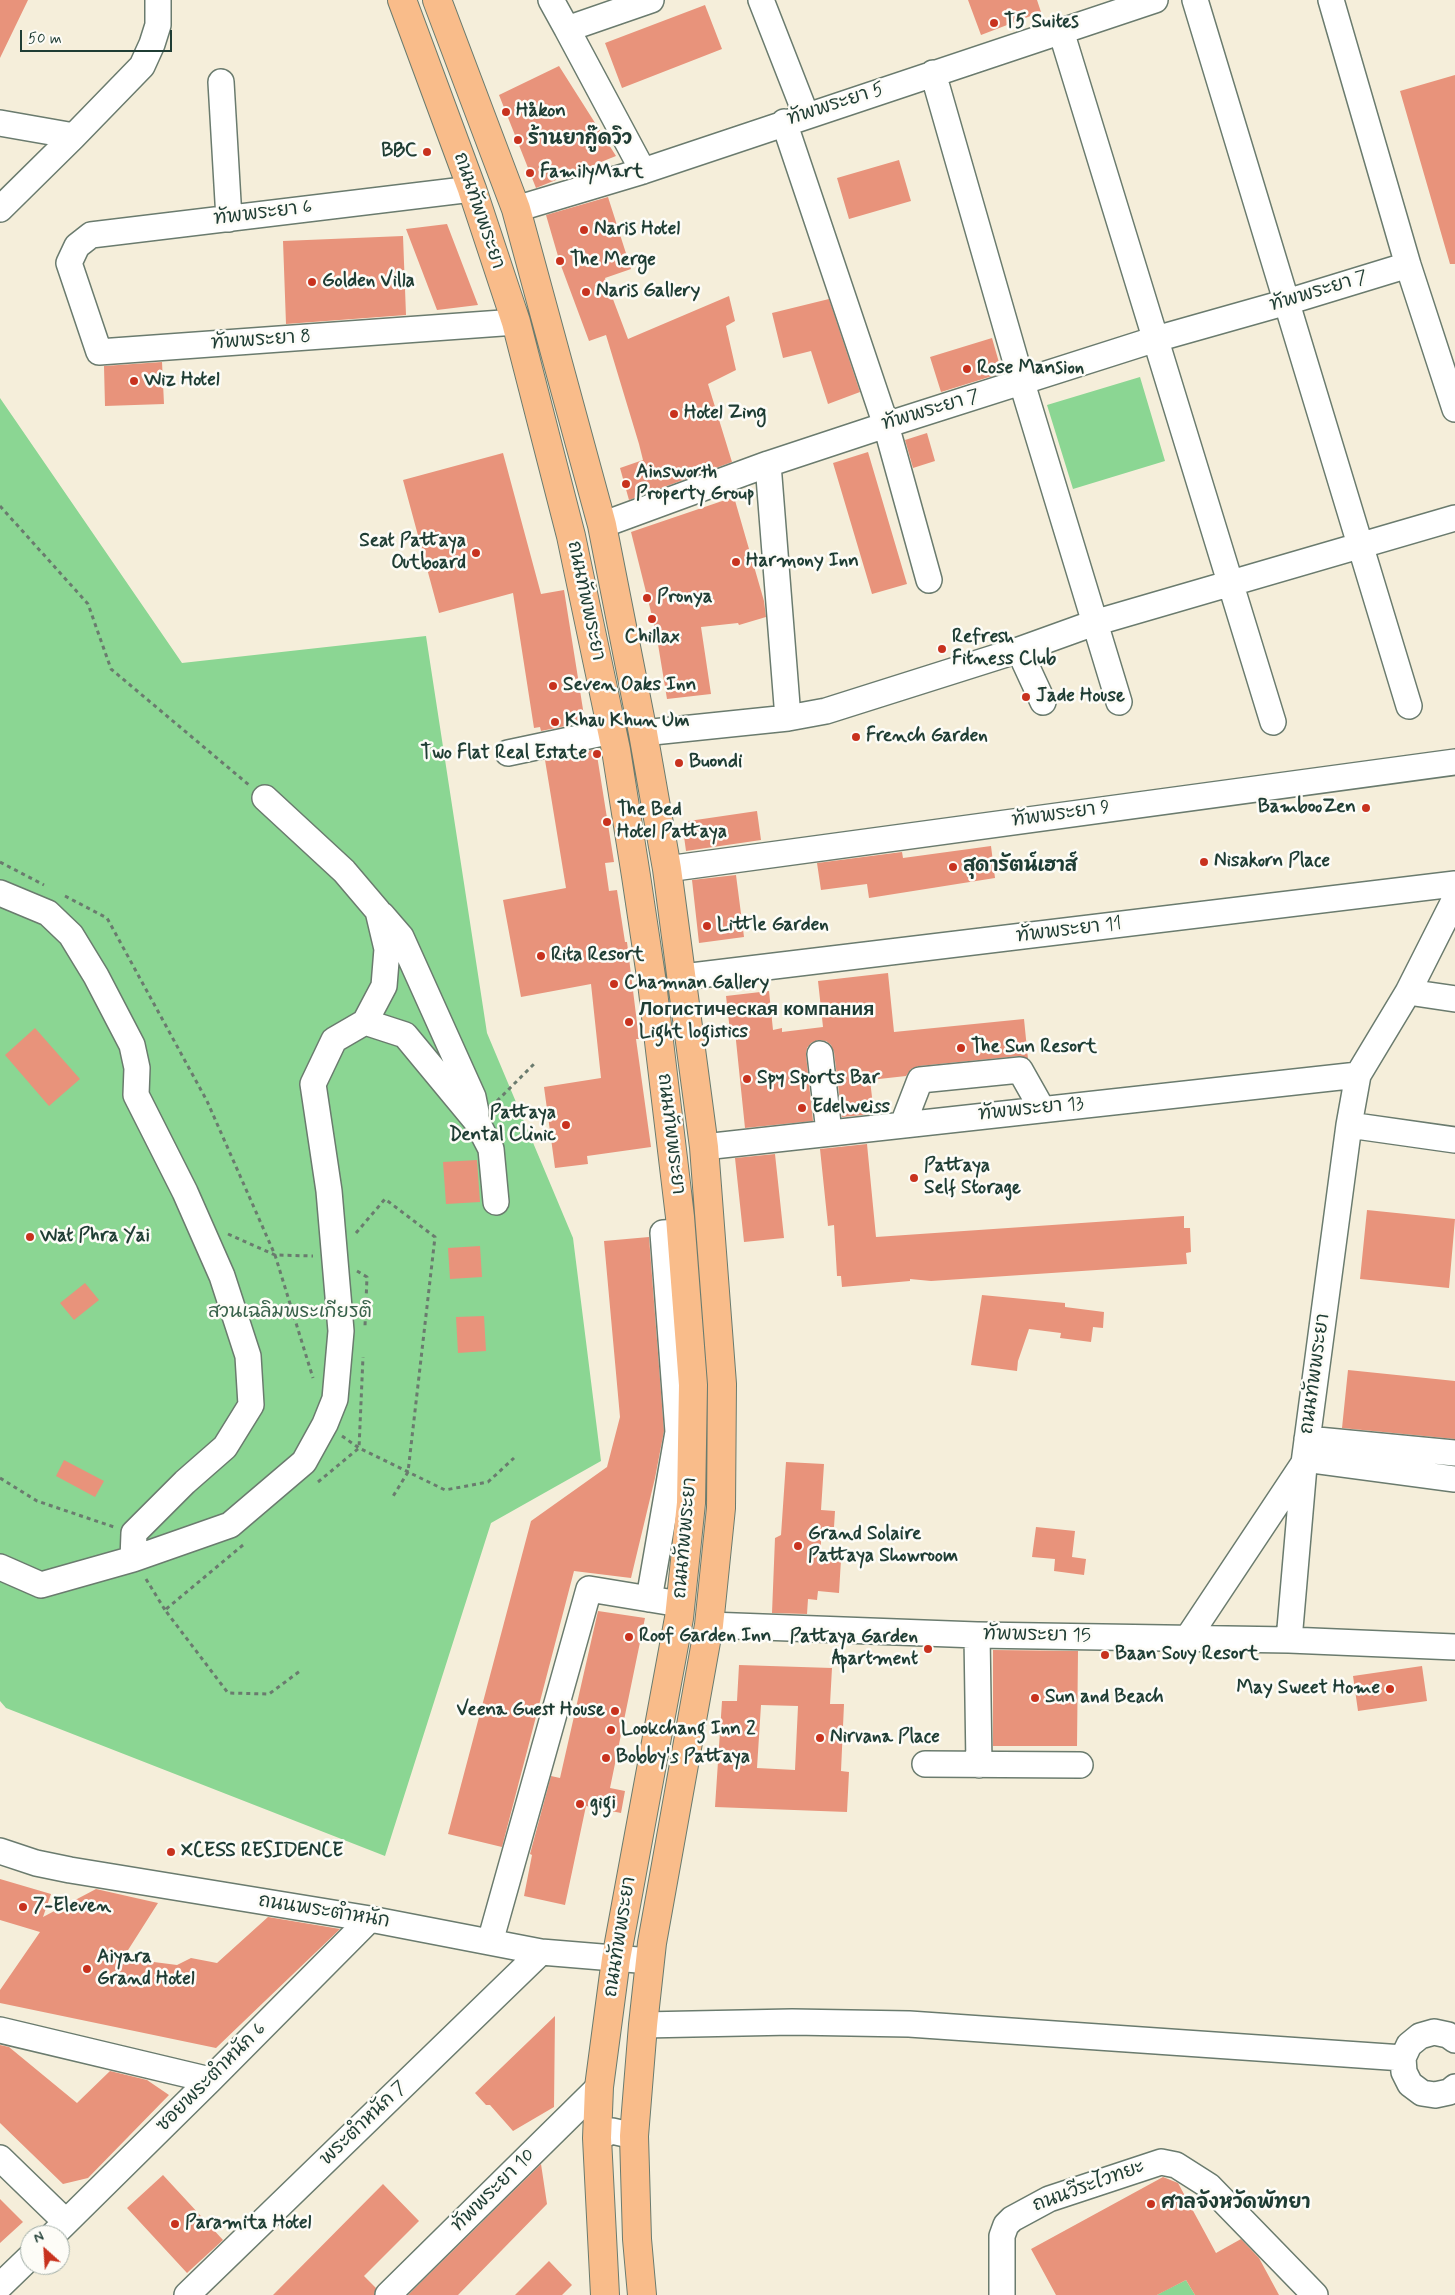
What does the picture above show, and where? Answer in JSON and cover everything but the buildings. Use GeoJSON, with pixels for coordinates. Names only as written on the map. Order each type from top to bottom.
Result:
{"type":"FeatureCollection","features":[{"type":"Feature","properties":{"kind":"main road","name":"ถนนทัพพระยา"},"geometry":{"type":"LineString","coordinates":[[402,0],[472,189],[516,322],[571,536],[612,731],[652,983],[681,1232],[693,1385],[691,1503],[680,1604],[616,1959],[599,2087],[597,2138],[600,2290]]}},
{"type":"Feature","properties":{"kind":"main road","name":"ถนนทัพพระยา"},"geometry":{"type":"LineString","coordinates":[[437,0],[516,209],[602,525],[643,733],[667,869],[683,977],[704,1146],[722,1384],[721,1508],[709,1625],[650,1961],[643,2025],[634,2136],[642,2295]]}},
{"type":"Feature","properties":{"kind":"street"},"geometry":{"type":"LineString","coordinates":[[0,209],[142,66],[158,25],[158,0]]}},
{"type":"Feature","properties":{"kind":"street"},"geometry":{"type":"LineString","coordinates":[[552,0],[643,171]]}},
{"type":"Feature","properties":{"kind":"street"},"geometry":{"type":"LineString","coordinates":[[567,29],[651,0]]}},
{"type":"Feature","properties":{"kind":"street"},"geometry":{"type":"LineString","coordinates":[[762,0],[795,119],[886,425],[929,580]]}},
{"type":"Feature","properties":{"kind":"street","name":"ทัพพระยา 5"},"geometry":{"type":"LineString","coordinates":[[516,209],[643,171],[1155,0]]}},
{"type":"Feature","properties":{"kind":"street"},"geometry":{"type":"LineString","coordinates":[[1195,0],[1410,706]]}},
{"type":"Feature","properties":{"kind":"street"},"geometry":{"type":"LineString","coordinates":[[1331,0],[1408,265],[1455,409]]}},
{"type":"Feature","properties":{"kind":"street"},"geometry":{"type":"LineString","coordinates":[[1061,31],[1273,722]]}},
{"type":"Feature","properties":{"kind":"street"},"geometry":{"type":"LineString","coordinates":[[933,73],[1022,383],[1119,702]]}},
{"type":"Feature","properties":{"kind":"street"},"geometry":{"type":"LineString","coordinates":[[221,82],[229,219]]}},
{"type":"Feature","properties":{"kind":"street"},"geometry":{"type":"LineString","coordinates":[[0,123],[74,136]]}},
{"type":"Feature","properties":{"kind":"street","name":"ทัพพระยา 6"},"geometry":{"type":"LineString","coordinates":[[69,264],[77,246],[83,239],[91,235],[472,189]]}},
{"type":"Feature","properties":{"kind":"street","name":"ทัพพระยา 8"},"geometry":{"type":"LineString","coordinates":[[69,264],[99,352],[516,322]]}},
{"type":"Feature","properties":{"kind":"street","name":"ทัพพระยา 7"},"geometry":{"type":"LineString","coordinates":[[602,525],[768,464],[886,425],[1156,339],[1408,265]]}},
{"type":"Feature","properties":{"kind":"street"},"geometry":{"type":"LineString","coordinates":[[768,464],[788,718]]}},
{"type":"Feature","properties":{"kind":"street"},"geometry":{"type":"LineString","coordinates":[[643,733],[788,718],[826,710],[1019,650],[1094,623],[1455,518]]}},
{"type":"Feature","properties":{"kind":"street"},"geometry":{"type":"LineString","coordinates":[[1019,650],[1043,702]]}},
{"type":"Feature","properties":{"kind":"street"},"geometry":{"type":"LineString","coordinates":[[508,753],[612,731]]}},
{"type":"Feature","properties":{"kind":"street","name":"ทัพพระยา 9"},"geometry":{"type":"LineString","coordinates":[[667,869],[1455,762]]}},
{"type":"Feature","properties":{"kind":"street"},"geometry":{"type":"LineString","coordinates":[[265,798],[344,871],[401,937],[473,1097],[477,1122]]}},
{"type":"Feature","properties":{"kind":"street","name":"ทัพพระยา 11"},"geometry":{"type":"LineString","coordinates":[[683,977],[1455,884]]}},
{"type":"Feature","properties":{"kind":"street"},"geometry":{"type":"LineString","coordinates":[[0,893],[48,913],[71,935],[96,976],[132,1045],[137,1068],[136,1095],[185,1192],[222,1276],[248,1356],[251,1405],[225,1447],[185,1482],[134,1533],[133,1559]]}},
{"type":"Feature","properties":{"kind":"street"},"geometry":{"type":"LineString","coordinates":[[1358,1075],[1408,992],[1455,899]]}},
{"type":"Feature","properties":{"kind":"street"},"geometry":{"type":"LineString","coordinates":[[0,1567],[41,1585],[133,1559],[230,1525],[304,1462],[325,1424],[335,1400],[341,1331],[329,1191],[313,1084],[334,1040],[366,1022],[384,986],[387,948],[378,911]]}},
{"type":"Feature","properties":{"kind":"street"},"geometry":{"type":"LineString","coordinates":[[1408,992],[1455,999]]}},
{"type":"Feature","properties":{"kind":"street"},"geometry":{"type":"LineString","coordinates":[[366,1022],[405,1035],[477,1122],[491,1149],[496,1202]]}},
{"type":"Feature","properties":{"kind":"street"},"geometry":{"type":"LineString","coordinates":[[820,1054],[829,1132]]}},
{"type":"Feature","properties":{"kind":"street"},"geometry":{"type":"LineString","coordinates":[[903,1124],[920,1080],[1020,1070],[1042,1109]]}},
{"type":"Feature","properties":{"kind":"street","name":"ทัพพระยา 13"},"geometry":{"type":"LineString","coordinates":[[704,1146],[1358,1075]]}},
{"type":"Feature","properties":{"kind":"street","name":"ถนนทัพพระยา"},"geometry":{"type":"LineString","coordinates":[[1187,1639],[1306,1454],[1349,1125],[1358,1075]]}},
{"type":"Feature","properties":{"kind":"street"},"geometry":{"type":"LineString","coordinates":[[1349,1125],[1455,1140]]}},
{"type":"Feature","properties":{"kind":"street"},"geometry":{"type":"LineString","coordinates":[[649,1599],[678,1432],[663,1233],[681,1232]]}},
{"type":"Feature","properties":{"kind":"street"},"geometry":{"type":"LineString","coordinates":[[1306,1454],[1455,1453]]}},
{"type":"Feature","properties":{"kind":"street"},"geometry":{"type":"LineString","coordinates":[[1306,1454],[1455,1479]]}},
{"type":"Feature","properties":{"kind":"street"},"geometry":{"type":"LineString","coordinates":[[1289,1640],[1306,1454]]}},
{"type":"Feature","properties":{"kind":"street"},"geometry":{"type":"LineString","coordinates":[[490,1942],[589,1589],[680,1604]]}},
{"type":"Feature","properties":{"kind":"street","name":"ทัพพระยา 15"},"geometry":{"type":"LineString","coordinates":[[709,1625],[977,1635],[1289,1640],[1455,1647]]}},
{"type":"Feature","properties":{"kind":"street"},"geometry":{"type":"LineString","coordinates":[[977,1635],[978,1765]]}},
{"type":"Feature","properties":{"kind":"street"},"geometry":{"type":"LineString","coordinates":[[925,1764],[1080,1765]]}},
{"type":"Feature","properties":{"kind":"street","name":"ถนนพระตำหนัก"},"geometry":{"type":"LineString","coordinates":[[0,1851],[36,1863],[70,1870],[370,1919],[541,1952],[650,1961]]}},
{"type":"Feature","properties":{"kind":"street","name":"ซอยพระตำหนัก 6"},"geometry":{"type":"LineString","coordinates":[[63,2225],[370,1919]]}},
{"type":"Feature","properties":{"kind":"street","name":"พระตำหนัก 7"},"geometry":{"type":"LineString","coordinates":[[187,2295],[541,1952]]}},
{"type":"Feature","properties":{"kind":"street"},"geometry":{"type":"LineString","coordinates":[[643,2025],[792,2022],[909,2024],[1403,2058]]}},
{"type":"Feature","properties":{"kind":"street"},"geometry":{"type":"LineString","coordinates":[[0,2030],[210,2080]]}},
{"type":"Feature","properties":{"kind":"street"},"geometry":{"type":"LineString","coordinates":[[1455,2040],[1448,2035],[1434,2032],[1420,2036],[1409,2045],[1403,2058],[1404,2072],[1410,2084],[1422,2093],[1435,2095],[1449,2092],[1455,2087]]}},
{"type":"Feature","properties":{"kind":"street","name":"ทัพพระยา 10"},"geometry":{"type":"LineString","coordinates":[[388,2295],[599,2087]]}},
{"type":"Feature","properties":{"kind":"street"},"geometry":{"type":"LineString","coordinates":[[597,2138],[612,2131],[634,2136]]}},
{"type":"Feature","properties":{"kind":"street"},"geometry":{"type":"LineString","coordinates":[[0,2158],[57,2225]]}},
{"type":"Feature","properties":{"kind":"street","name":"ถนนวีระไวทยะ"},"geometry":{"type":"LineString","coordinates":[[1002,2295],[1002,2236],[1006,2225],[1012,2218],[1049,2199],[1161,2162],[1183,2168],[1209,2186],[1315,2295]]}},
{"type":"Feature","properties":{"kind":"street"},"geometry":{"type":"LineString","coordinates":[[0,2286],[20,2267]]}},
{"type":"Feature","properties":{"kind":"path"},"geometry":{"type":"LineString","coordinates":[[0,506],[88,604],[112,669],[265,798]]}},
{"type":"Feature","properties":{"kind":"path"},"geometry":{"type":"LineString","coordinates":[[0,862],[50,888]]}},
{"type":"Feature","properties":{"kind":"path"},"geometry":{"type":"LineString","coordinates":[[58,892],[108,918],[207,1101],[276,1255],[315,1386]]}},
{"type":"Feature","properties":{"kind":"path"},"geometry":{"type":"LineString","coordinates":[[473,1097],[499,1102],[536,1062]]}},
{"type":"Feature","properties":{"kind":"path"},"geometry":{"type":"LineString","coordinates":[[392,1498],[408,1472],[435,1237]]}},
{"type":"Feature","properties":{"kind":"path"},"geometry":{"type":"LineString","coordinates":[[325,1424],[359,1448],[445,1490],[488,1482],[514,1458]]}},
{"type":"Feature","properties":{"kind":"path"},"geometry":{"type":"LineString","coordinates":[[314,1486],[359,1448]]}},
{"type":"Feature","properties":{"kind":"path"},"geometry":{"type":"LineString","coordinates":[[0,1478],[37,1501],[134,1533]]}},
{"type":"Feature","properties":{"kind":"path"},"geometry":{"type":"LineString","coordinates":[[166,1610],[247,1541]]}},
{"type":"Feature","properties":{"kind":"path"},"geometry":{"type":"LineString","coordinates":[[133,1559],[166,1610],[228,1693],[269,1694],[300,1671]]}},
{"type":"Feature","properties":{"kind":"green space"},"geometry":{"type":"Polygon","coordinates":[[[1140,377],[1165,461],[1073,489],[1047,405],[1140,377]]]}},
{"type":"Feature","properties":{"kind":"green space","name":"สวนเฉลิมพระเกียรติ"},"geometry":{"type":"Polygon","coordinates":[[[0,398],[182,663],[426,636],[487,1033],[573,1238],[601,1461],[491,1523],[385,1856],[6,1708],[0,1701],[0,398]]]}},
{"type":"Feature","properties":{"kind":"green space"},"geometry":{"type":"Polygon","coordinates":[[[1186,2280],[1195,2295],[1157,2295],[1166,2290],[1186,2280]]]}},
{"type":"Feature","properties":{"kind":"place","name":"T5 Suites"},"geometry":{"type":"Point","coordinates":[994,23]}},
{"type":"Feature","properties":{"kind":"place","name":"Håkon"},"geometry":{"type":"Point","coordinates":[506,112]}},
{"type":"Feature","properties":{"kind":"place","name":"ร้านยากู๊ดวิว"},"geometry":{"type":"Point","coordinates":[518,140]}},
{"type":"Feature","properties":{"kind":"place","name":"BBC"},"geometry":{"type":"Point","coordinates":[427,152]}},
{"type":"Feature","properties":{"kind":"place","name":"FamilyMart"},"geometry":{"type":"Point","coordinates":[530,173]}},
{"type":"Feature","properties":{"kind":"place","name":"Naris Hotel"},"geometry":{"type":"Point","coordinates":[584,230]}},
{"type":"Feature","properties":{"kind":"place","name":"The Merge"},"geometry":{"type":"Point","coordinates":[560,261]}},
{"type":"Feature","properties":{"kind":"place","name":"Golden Villa"},"geometry":{"type":"Point","coordinates":[312,282]}},
{"type":"Feature","properties":{"kind":"place","name":"Naris Gallery"},"geometry":{"type":"Point","coordinates":[586,292]}},
{"type":"Feature","properties":{"kind":"place","name":"Rose Mansion"},"geometry":{"type":"Point","coordinates":[967,369]}},
{"type":"Feature","properties":{"kind":"place","name":"Wiz Hotel"},"geometry":{"type":"Point","coordinates":[134,381]}},
{"type":"Feature","properties":{"kind":"place","name":"Hotel Zing"},"geometry":{"type":"Point","coordinates":[674,414]}},
{"type":"Feature","properties":{"kind":"place","name":"Ainsworth Property Group"},"geometry":{"type":"Point","coordinates":[626,484]}},
{"type":"Feature","properties":{"kind":"place","name":"Seat Pattaya Outboard"},"geometry":{"type":"Point","coordinates":[476,553]}},
{"type":"Feature","properties":{"kind":"place","name":"Harmony Inn"},"geometry":{"type":"Point","coordinates":[736,562]}},
{"type":"Feature","properties":{"kind":"place","name":"Pronya"},"geometry":{"type":"Point","coordinates":[647,598]}},
{"type":"Feature","properties":{"kind":"place","name":"Chillax"},"geometry":{"type":"Point","coordinates":[652,619]}},
{"type":"Feature","properties":{"kind":"place","name":"Refresh Fitness Club"},"geometry":{"type":"Point","coordinates":[942,649]}},
{"type":"Feature","properties":{"kind":"place","name":"Seven Oaks Inn"},"geometry":{"type":"Point","coordinates":[553,686]}},
{"type":"Feature","properties":{"kind":"place","name":"Jade House"},"geometry":{"type":"Point","coordinates":[1026,697]}},
{"type":"Feature","properties":{"kind":"place","name":"Khau Khun Um"},"geometry":{"type":"Point","coordinates":[555,722]}},
{"type":"Feature","properties":{"kind":"place","name":"French Garden"},"geometry":{"type":"Point","coordinates":[856,737]}},
{"type":"Feature","properties":{"kind":"place","name":"Two Flat Real Estate"},"geometry":{"type":"Point","coordinates":[597,754]}},
{"type":"Feature","properties":{"kind":"place","name":"Buondi"},"geometry":{"type":"Point","coordinates":[679,763]}},
{"type":"Feature","properties":{"kind":"place","name":"BambooZen"},"geometry":{"type":"Point","coordinates":[1366,808]}},
{"type":"Feature","properties":{"kind":"place","name":"The Bed Hotel Pattaya"},"geometry":{"type":"Point","coordinates":[607,822]}},
{"type":"Feature","properties":{"kind":"place","name":"Nisakorn Place"},"geometry":{"type":"Point","coordinates":[1204,862]}},
{"type":"Feature","properties":{"kind":"place","name":"สุดารัตน์เฮาส์"},"geometry":{"type":"Point","coordinates":[953,867]}},
{"type":"Feature","properties":{"kind":"place","name":"Little Garden"},"geometry":{"type":"Point","coordinates":[707,926]}},
{"type":"Feature","properties":{"kind":"place","name":"Rita Resort"},"geometry":{"type":"Point","coordinates":[541,956]}},
{"type":"Feature","properties":{"kind":"place","name":"Chamnan Gallery"},"geometry":{"type":"Point","coordinates":[614,984]}},
{"type":"Feature","properties":{"kind":"place","name":"Логистическая компания Light logistics"},"geometry":{"type":"Point","coordinates":[629,1022]}},
{"type":"Feature","properties":{"kind":"place","name":"The Sun Resort"},"geometry":{"type":"Point","coordinates":[961,1048]}},
{"type":"Feature","properties":{"kind":"place","name":"Spy Sports Bar"},"geometry":{"type":"Point","coordinates":[747,1079]}},
{"type":"Feature","properties":{"kind":"place","name":"Edelweiss"},"geometry":{"type":"Point","coordinates":[802,1108]}},
{"type":"Feature","properties":{"kind":"place","name":"Pattaya Dental Clinic"},"geometry":{"type":"Point","coordinates":[566,1125]}},
{"type":"Feature","properties":{"kind":"place","name":"Pattaya Self Storage"},"geometry":{"type":"Point","coordinates":[914,1178]}},
{"type":"Feature","properties":{"kind":"place","name":"Wat Phra Yai"},"geometry":{"type":"Point","coordinates":[30,1237]}},
{"type":"Feature","properties":{"kind":"place","name":"Grand Solaire Pattaya Showroom"},"geometry":{"type":"Point","coordinates":[798,1546]}},
{"type":"Feature","properties":{"kind":"place","name":"Roof Garden Inn"},"geometry":{"type":"Point","coordinates":[629,1637]}},
{"type":"Feature","properties":{"kind":"place","name":"Pattaya Garden Apartment"},"geometry":{"type":"Point","coordinates":[928,1649]}},
{"type":"Feature","properties":{"kind":"place","name":"Baan Souy Resort"},"geometry":{"type":"Point","coordinates":[1105,1655]}},
{"type":"Feature","properties":{"kind":"place","name":"May Sweet Home"},"geometry":{"type":"Point","coordinates":[1390,1689]}},
{"type":"Feature","properties":{"kind":"place","name":"Sun and Beach"},"geometry":{"type":"Point","coordinates":[1035,1698]}},
{"type":"Feature","properties":{"kind":"place","name":"Veena Guest House"},"geometry":{"type":"Point","coordinates":[615,1711]}},
{"type":"Feature","properties":{"kind":"place","name":"Lookchang Inn 2"},"geometry":{"type":"Point","coordinates":[611,1730]}},
{"type":"Feature","properties":{"kind":"place","name":"Nirvana Place"},"geometry":{"type":"Point","coordinates":[820,1738]}},
{"type":"Feature","properties":{"kind":"place","name":"Bobby's Pattaya"},"geometry":{"type":"Point","coordinates":[606,1758]}},
{"type":"Feature","properties":{"kind":"place","name":"gigi"},"geometry":{"type":"Point","coordinates":[580,1804]}},
{"type":"Feature","properties":{"kind":"place","name":"XCESS RESIDENCE"},"geometry":{"type":"Point","coordinates":[171,1852]}},
{"type":"Feature","properties":{"kind":"place","name":"7-Eleven"},"geometry":{"type":"Point","coordinates":[23,1907]}},
{"type":"Feature","properties":{"kind":"place","name":"Aiyara Grand Hotel"},"geometry":{"type":"Point","coordinates":[87,1969]}},
{"type":"Feature","properties":{"kind":"place","name":"ศาลจังหวัดพัทยา"},"geometry":{"type":"Point","coordinates":[1151,2204]}},
{"type":"Feature","properties":{"kind":"place","name":"Paramita Hotel"},"geometry":{"type":"Point","coordinates":[175,2224]}}]}
